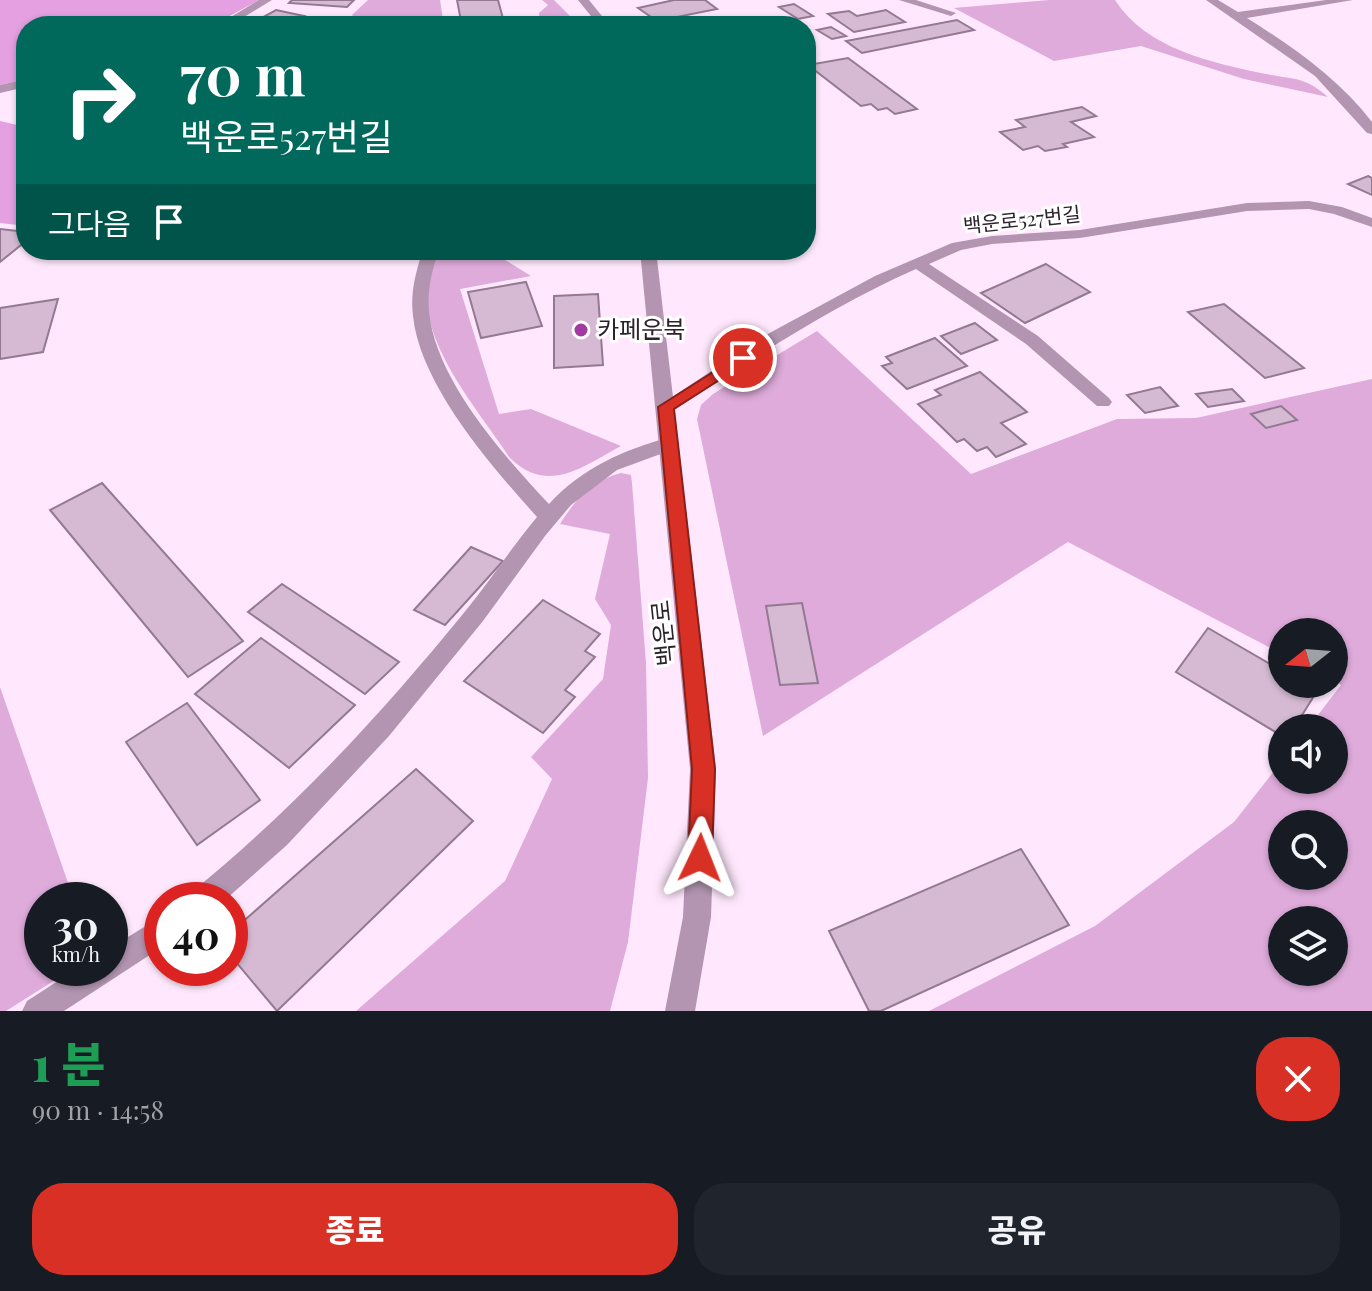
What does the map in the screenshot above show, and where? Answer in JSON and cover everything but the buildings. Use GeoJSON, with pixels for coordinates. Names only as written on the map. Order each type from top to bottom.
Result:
{"type":"FeatureCollection","features":[{"type":"Feature","properties":{"kind":"street"},"geometry":{"type":"LineString","coordinates":[[239,16],[267,0]]}},
{"type":"Feature","properties":{"kind":"street"},"geometry":{"type":"LineString","coordinates":[[583,0],[597,16]]}},
{"type":"Feature","properties":{"kind":"street"},"geometry":{"type":"LineString","coordinates":[[904,0],[951,13]]}},
{"type":"Feature","properties":{"kind":"street"},"geometry":{"type":"LineString","coordinates":[[1211,0],[1320,75],[1344,96],[1372,130]]}},
{"type":"Feature","properties":{"kind":"street"},"geometry":{"type":"LineString","coordinates":[[1235,16],[1348,0]]}},
{"type":"Feature","properties":{"kind":"street","name":"백운로527번길"},"geometry":{"type":"LineString","coordinates":[[666,407],[770,340],[916,262],[957,246],[992,240],[1080,234],[1247,207],[1309,205],[1337,210],[1371,222]]}},
{"type":"Feature","properties":{"kind":"street"},"geometry":{"type":"LineString","coordinates":[[429,260],[420,299],[422,323],[440,372],[494,453],[550,518]]}},
{"type":"Feature","properties":{"kind":"street","name":"백운로"},"geometry":{"type":"LineString","coordinates":[[649,260],[703,769],[697,917],[680,1011]]}},
{"type":"Feature","properties":{"kind":"street"},"geometry":{"type":"LineString","coordinates":[[916,262],[1032,340],[1103,402]]}},
{"type":"Feature","properties":{"kind":"street"},"geometry":{"type":"LineString","coordinates":[[227,882],[244,869],[340,771],[459,635],[574,490],[596,472],[621,458],[670,443]]}},
{"type":"Feature","properties":{"kind":"street"},"geometry":{"type":"LineString","coordinates":[[37,1011],[76,986]]}},
{"type":"Feature","properties":{"kind":"shaded area"},"geometry":{"type":"Polygon","coordinates":[[[0,0],[259,0],[229,16],[16,16],[16,81],[0,85],[0,0]]]}},
{"type":"Feature","properties":{"kind":"shaded area"},"geometry":{"type":"Polygon","coordinates":[[[368,0],[440,0],[442,16],[353,16],[368,0]]]}},
{"type":"Feature","properties":{"kind":"shaded area"},"geometry":{"type":"Polygon","coordinates":[[[542,0],[554,0],[570,16],[539,16],[548,5],[542,0]]]}},
{"type":"Feature","properties":{"kind":"shaded area"},"geometry":{"type":"Polygon","coordinates":[[[1049,0],[1115,0],[1128,17],[1162,42],[1224,65],[1299,80],[1328,97],[1244,79],[1141,46],[1054,61],[954,8],[1049,0]]]}},
{"type":"Feature","properties":{"kind":"shaded area"},"geometry":{"type":"Polygon","coordinates":[[[0,121],[16,125],[16,225],[0,223],[0,121]]]}},
{"type":"Feature","properties":{"kind":"shaded area"},"geometry":{"type":"Polygon","coordinates":[[[435,260],[505,260],[531,276],[460,289],[499,414],[531,409],[621,446],[579,469],[552,476],[538,475],[524,469],[510,458],[456,379],[434,336],[428,314],[430,277],[435,260]]]}},
{"type":"Feature","properties":{"kind":"shaded area"},"geometry":{"type":"Polygon","coordinates":[[[817,331],[971,474],[1117,419],[1196,418],[1372,379],[1372,1011],[929,1011],[1095,926],[1234,822],[1268,779],[1268,794],[1348,794],[1348,714],[1319,714],[1331,698],[1348,698],[1348,618],[1268,618],[1268,647],[1068,542],[763,736],[697,419],[701,405],[713,394],[817,331]]]}},
{"type":"Feature","properties":{"kind":"shaded area"},"geometry":{"type":"Polygon","coordinates":[[[621,473],[631,475],[632,483],[646,663],[648,778],[628,942],[610,1011],[356,1011],[505,881],[552,779],[531,757],[603,679],[611,625],[595,599],[610,534],[560,524],[585,492],[621,473]]]}},
{"type":"Feature","properties":{"kind":"shaded area"},"geometry":{"type":"Polygon","coordinates":[[[0,687],[68,882],[24,882],[24,986],[46,986],[6,1011],[0,1011],[0,687]]]}},
{"type":"Feature","properties":{"kind":"place","name":"카페운북"},"geometry":{"type":"Point","coordinates":[581,330]}},
{"type":"Feature","properties":{"kind":"route"},"geometry":{"type":"LineString","coordinates":[[700,858],[703,769],[666,407],[743,358]]}}]}
